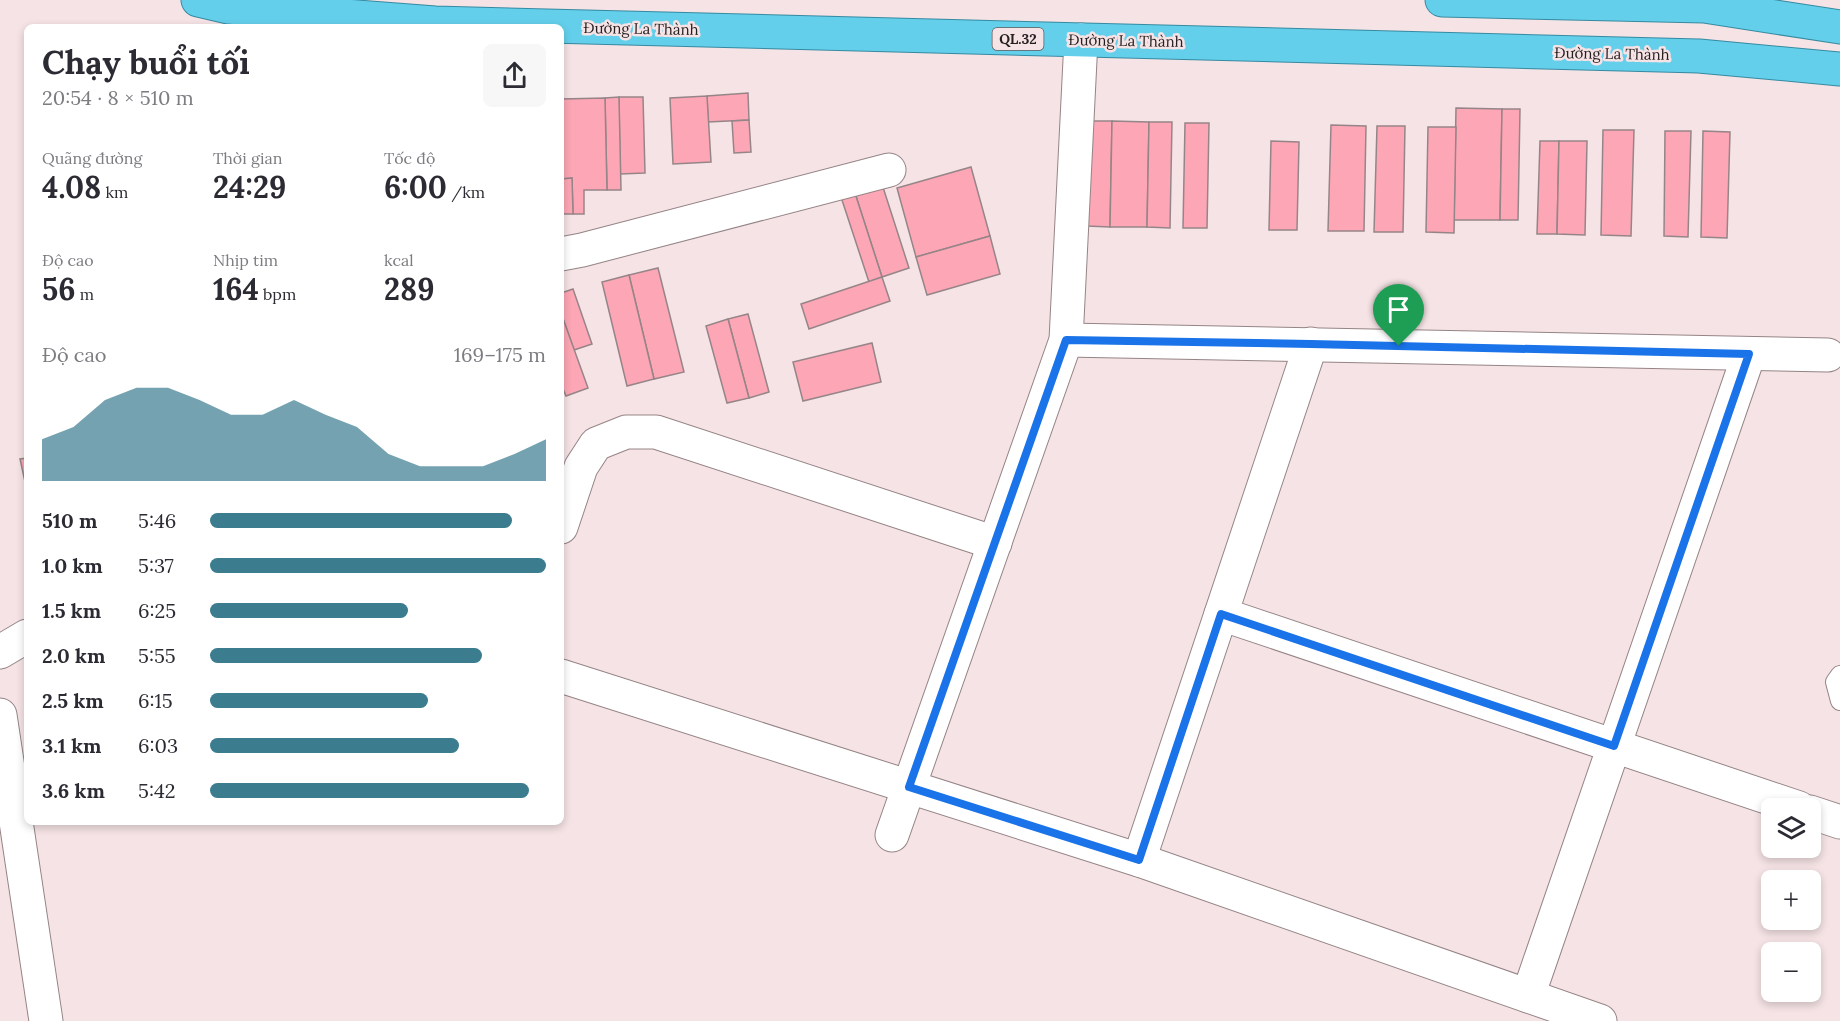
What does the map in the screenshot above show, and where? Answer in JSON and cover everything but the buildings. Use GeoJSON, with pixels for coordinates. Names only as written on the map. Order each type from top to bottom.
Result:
{"type":"FeatureCollection","features":[{"type":"Feature","properties":{"kind":"highway"},"geometry":{"type":"LineString","coordinates":[[1442,0],[1704,6],[1840,27]]}},
{"type":"Feature","properties":{"kind":"highway","name":"Đường La Thành"},"geometry":{"type":"LineString","coordinates":[[219,12],[473,24]]}},
{"type":"Feature","properties":{"kind":"highway","name":"Đường La Thành"},"geometry":{"type":"LineString","coordinates":[[564,26],[1699,56],[1840,69]]}},
{"type":"Feature","properties":{"kind":"street"},"geometry":{"type":"LineString","coordinates":[[892,835],[1066,340],[1081,40]]}},
{"type":"Feature","properties":{"kind":"street"},"geometry":{"type":"LineString","coordinates":[[564,253],[890,170]]}},
{"type":"Feature","properties":{"kind":"street"},"geometry":{"type":"LineString","coordinates":[[1066,340],[1828,355]]}},
{"type":"Feature","properties":{"kind":"street"},"geometry":{"type":"LineString","coordinates":[[1139,860],[1311,344]]}},
{"type":"Feature","properties":{"kind":"street"},"geometry":{"type":"LineString","coordinates":[[1528,996],[1749,354]]}},
{"type":"Feature","properties":{"kind":"street"},"geometry":{"type":"LineString","coordinates":[[564,518],[581,467],[596,444],[626,432],[656,432],[995,543]]}},
{"type":"Feature","properties":{"kind":"street"},"geometry":{"type":"LineString","coordinates":[[1221,614],[1769,798]]}},
{"type":"Feature","properties":{"kind":"street"},"geometry":{"type":"LineString","coordinates":[[0,652],[24,638]]}},
{"type":"Feature","properties":{"kind":"street"},"geometry":{"type":"LineString","coordinates":[[564,677],[1139,860],[1600,1021]]}},
{"type":"Feature","properties":{"kind":"street"},"geometry":{"type":"LineString","coordinates":[[0,715],[9,834],[46,1021]]}},
{"type":"Feature","properties":{"kind":"street"},"geometry":{"type":"LineString","coordinates":[[1821,816],[1840,822]]}},
{"type":"Feature","properties":{"kind":"lane"},"geometry":{"type":"LineString","coordinates":[[1840,675],[1835,682],[1840,701]]}},
{"type":"Feature","properties":{"kind":"route"},"geometry":{"type":"LineString","coordinates":[[1066,340],[1399,346],[1749,354],[1614,746],[1221,614],[1139,860],[909,787],[1066,340]]}}]}
